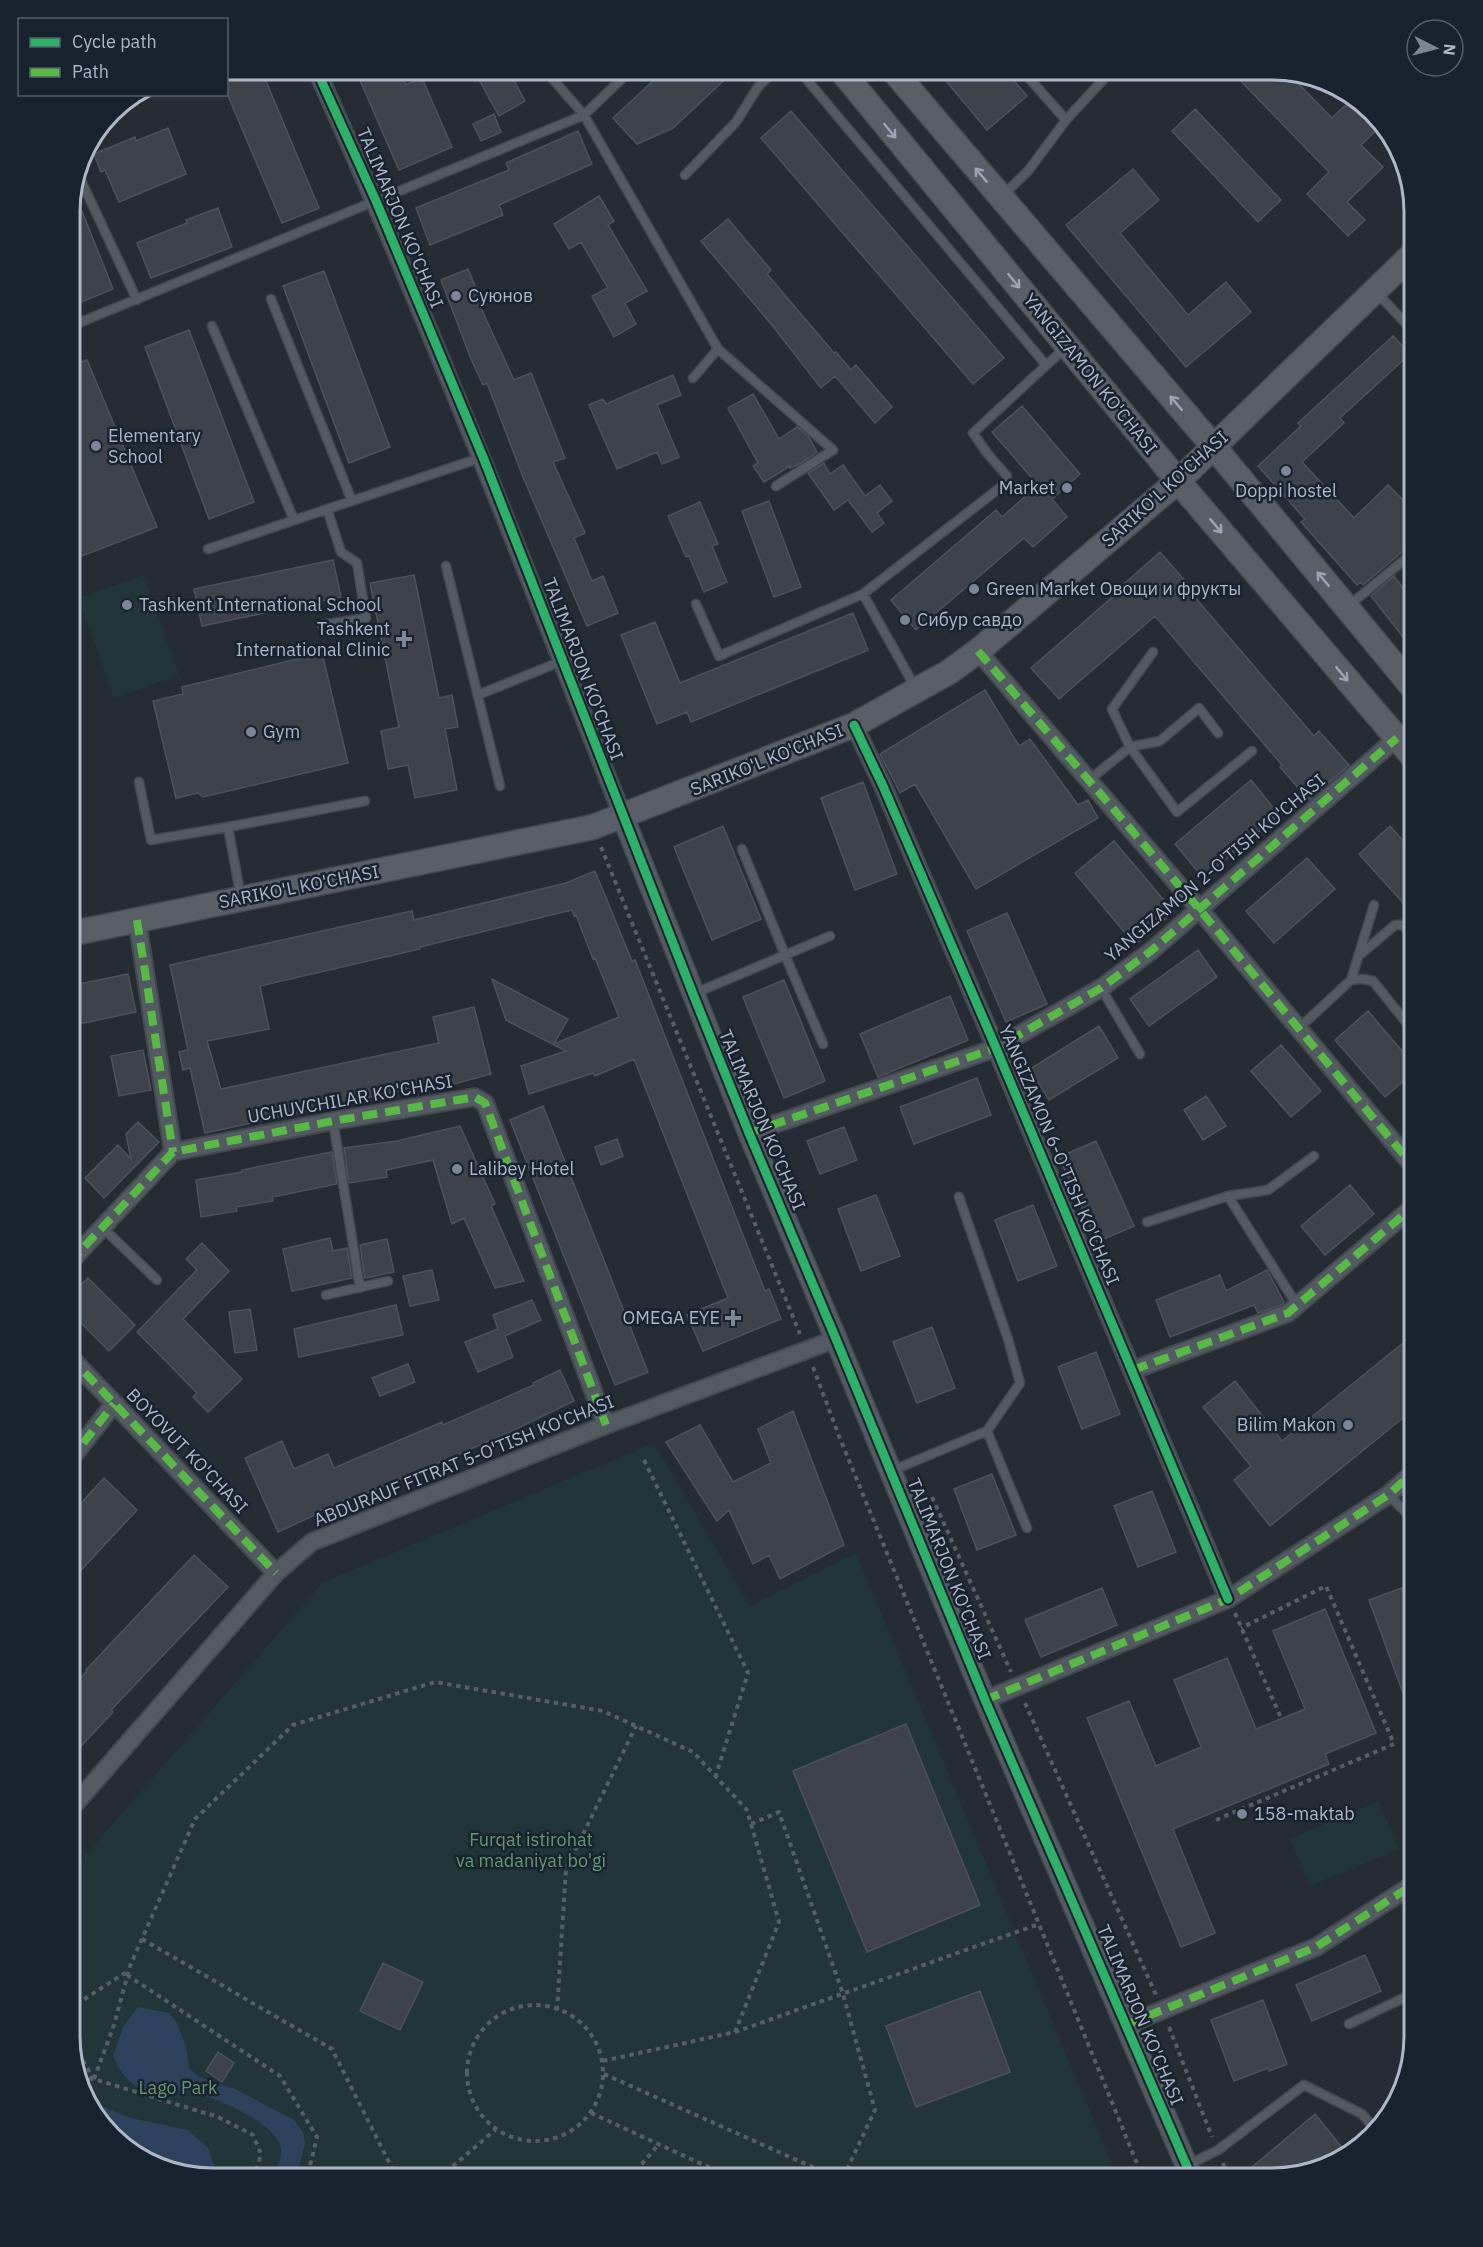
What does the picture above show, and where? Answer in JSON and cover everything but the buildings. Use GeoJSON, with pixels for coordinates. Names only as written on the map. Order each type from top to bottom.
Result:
{"type":"FeatureCollection","features":[{"type":"Feature","properties":{"kind":"main road","name":"YANGIZAMON KO'CHASI"},"geometry":{"type":"LineString","coordinates":[[849,80],[1178,481],[1404,746]]}},
{"type":"Feature","properties":{"kind":"main road"},"geometry":{"type":"LineString","coordinates":[[864,98],[883,80]]}},
{"type":"Feature","properties":{"kind":"main road"},"geometry":{"type":"LineString","coordinates":[[901,80],[1214,447],[1404,677]]}},
{"type":"Feature","properties":{"kind":"main road","name":"SARIKO'L KO'CHASI"},"geometry":{"type":"LineString","coordinates":[[80,932],[593,827],[854,725],[917,690],[978,651],[1178,481],[1404,263]]}},
{"type":"Feature","properties":{"kind":"street","name":"TALIMARJON KO'CHASI"},"geometry":{"type":"LineString","coordinates":[[321,80],[376,201],[483,457],[749,1133],[984,1700],[1187,2168]]}},
{"type":"Feature","properties":{"kind":"street"},"geometry":{"type":"LineString","coordinates":[[978,651],[1200,910],[1404,1155]]}},
{"type":"Feature","properties":{"kind":"street","name":"YANGIZAMON 6-O'TISH KO'CHASI"},"geometry":{"type":"LineString","coordinates":[[854,725],[883,786],[996,1048],[1228,1599]]}},
{"type":"Feature","properties":{"kind":"street","name":"YANGIZAMON 2-O'TISH KO'CHASI"},"geometry":{"type":"LineString","coordinates":[[749,1133],[996,1048],[1101,988],[1151,951],[1200,910],[1397,738]]}},
{"type":"Feature","properties":{"kind":"street"},"geometry":{"type":"LineString","coordinates":[[79,1252],[173,1152],[137,920]]}},
{"type":"Feature","properties":{"kind":"street","name":"UCHUVCHILAR KO'CHASI"},"geometry":{"type":"LineString","coordinates":[[173,1152],[333,1121],[475,1097],[485,1103],[606,1425]]}},
{"type":"Feature","properties":{"kind":"street"},"geometry":{"type":"LineString","coordinates":[[1132,1370],[1288,1313],[1404,1214]]}},
{"type":"Feature","properties":{"kind":"street","name":"ABDURAUF FITRAT 5-O'TISH KO'CHASI"},"geometry":{"type":"LineString","coordinates":[[79,1799],[276,1573],[312,1542],[606,1425],[836,1339]]}},
{"type":"Feature","properties":{"kind":"street","name":"BOYOVUT KO'CHASI"},"geometry":{"type":"LineString","coordinates":[[79,1367],[276,1573]]}},
{"type":"Feature","properties":{"kind":"street"},"geometry":{"type":"LineString","coordinates":[[79,1448],[114,1404]]}},
{"type":"Feature","properties":{"kind":"street"},"geometry":{"type":"LineString","coordinates":[[984,1700],[1228,1599],[1388,1495],[1404,1481]]}},
{"type":"Feature","properties":{"kind":"street"},"geometry":{"type":"LineString","coordinates":[[1126,2025],[1316,1947],[1404,1890]]}},
{"type":"Feature","properties":{"kind":"lane"},"geometry":{"type":"LineString","coordinates":[[554,80],[584,115],[718,349],[833,450],[776,486]]}},
{"type":"Feature","properties":{"kind":"lane"},"geometry":{"type":"LineString","coordinates":[[80,323],[584,115],[621,80]]}},
{"type":"Feature","properties":{"kind":"lane"},"geometry":{"type":"LineString","coordinates":[[685,175],[736,122],[765,80]]}},
{"type":"Feature","properties":{"kind":"lane"},"geometry":{"type":"LineString","coordinates":[[807,80],[1046,365]]}},
{"type":"Feature","properties":{"kind":"lane"},"geometry":{"type":"LineString","coordinates":[[1031,80],[1066,120]]}},
{"type":"Feature","properties":{"kind":"lane"},"geometry":{"type":"LineString","coordinates":[[1000,197],[1028,171],[1066,120],[1103,80]]}},
{"type":"Feature","properties":{"kind":"lane"},"geometry":{"type":"LineString","coordinates":[[83,186],[137,300]]}},
{"type":"Feature","properties":{"kind":"lane"},"geometry":{"type":"LineString","coordinates":[[1375,291],[1404,321]]}},
{"type":"Feature","properties":{"kind":"lane"},"geometry":{"type":"LineString","coordinates":[[271,299],[352,501]]}},
{"type":"Feature","properties":{"kind":"lane"},"geometry":{"type":"LineString","coordinates":[[212,326],[294,520]]}},
{"type":"Feature","properties":{"kind":"lane"},"geometry":{"type":"LineString","coordinates":[[696,604],[718,656],[863,594],[1006,483],[1007,476],[987,453],[974,433],[1067,346]]}},
{"type":"Feature","properties":{"kind":"lane"},"geometry":{"type":"LineString","coordinates":[[693,378],[718,349]]}},
{"type":"Feature","properties":{"kind":"lane"},"geometry":{"type":"LineString","coordinates":[[208,549],[483,457]]}},
{"type":"Feature","properties":{"kind":"lane"},"geometry":{"type":"LineString","coordinates":[[322,625],[366,618],[357,564],[341,552],[327,509]]}},
{"type":"Feature","properties":{"kind":"lane"},"geometry":{"type":"LineString","coordinates":[[1346,607],[1404,560]]}},
{"type":"Feature","properties":{"kind":"lane"},"geometry":{"type":"LineString","coordinates":[[446,566],[500,786]]}},
{"type":"Feature","properties":{"kind":"lane"},"geometry":{"type":"LineString","coordinates":[[863,594],[917,690]]}},
{"type":"Feature","properties":{"kind":"lane"},"geometry":{"type":"LineString","coordinates":[[1153,652],[1112,710],[1130,747],[1177,812],[1251,751]]}},
{"type":"Feature","properties":{"kind":"lane"},"geometry":{"type":"LineString","coordinates":[[478,695],[562,661]]}},
{"type":"Feature","properties":{"kind":"lane"},"geometry":{"type":"LineString","coordinates":[[1089,780],[1130,747],[1160,741],[1199,708],[1218,733]]}},
{"type":"Feature","properties":{"kind":"lane"},"geometry":{"type":"LineString","coordinates":[[139,782],[151,840],[365,801]]}},
{"type":"Feature","properties":{"kind":"lane"},"geometry":{"type":"LineString","coordinates":[[228,827],[242,899]]}},
{"type":"Feature","properties":{"kind":"lane"},"geometry":{"type":"LineString","coordinates":[[742,849],[823,1044]]}},
{"type":"Feature","properties":{"kind":"lane"},"geometry":{"type":"LineString","coordinates":[[1298,1029],[1351,980],[1374,904]]}},
{"type":"Feature","properties":{"kind":"lane"},"geometry":{"type":"LineString","coordinates":[[1360,954],[1395,925],[1404,926]]}},
{"type":"Feature","properties":{"kind":"lane"},"geometry":{"type":"LineString","coordinates":[[693,994],[830,936]]}},
{"type":"Feature","properties":{"kind":"lane"},"geometry":{"type":"LineString","coordinates":[[1351,980],[1373,981],[1404,1020]]}},
{"type":"Feature","properties":{"kind":"lane"},"geometry":{"type":"LineString","coordinates":[[1101,988],[1140,1054]]}},
{"type":"Feature","properties":{"kind":"lane"},"geometry":{"type":"LineString","coordinates":[[333,1121],[360,1288]]}},
{"type":"Feature","properties":{"kind":"lane"},"geometry":{"type":"LineString","coordinates":[[1147,1222],[1228,1196],[1268,1190],[1314,1156]]}},
{"type":"Feature","properties":{"kind":"lane"},"geometry":{"type":"LineString","coordinates":[[1228,1196],[1297,1305]]}},
{"type":"Feature","properties":{"kind":"lane"},"geometry":{"type":"LineString","coordinates":[[891,1471],[987,1431],[1020,1383],[1008,1339],[959,1197]]}},
{"type":"Feature","properties":{"kind":"lane"},"geometry":{"type":"LineString","coordinates":[[102,1227],[157,1280]]}},
{"type":"Feature","properties":{"kind":"lane"},"geometry":{"type":"LineString","coordinates":[[326,1295],[388,1281]]}},
{"type":"Feature","properties":{"kind":"lane"},"geometry":{"type":"LineString","coordinates":[[987,1431],[1027,1528]]}},
{"type":"Feature","properties":{"kind":"lane"},"geometry":{"type":"LineString","coordinates":[[1388,1495],[1404,1510]]}},
{"type":"Feature","properties":{"kind":"lane"},"geometry":{"type":"LineString","coordinates":[[1349,2025],[1404,1998]]}},
{"type":"Feature","properties":{"kind":"lane"},"geometry":{"type":"LineString","coordinates":[[1194,2168],[1304,2085],[1362,2114],[1370,2123]]}},
{"type":"Feature","properties":{"kind":"path"},"geometry":{"type":"LineString","coordinates":[[593,827],[1139,2168]]}},
{"type":"Feature","properties":{"kind":"path"},"geometry":{"type":"LineString","coordinates":[[644,1460],[748,1673],[716,1776]]}},
{"type":"Feature","properties":{"kind":"path"},"geometry":{"type":"LineString","coordinates":[[932,1497],[1108,1886],[1162,2010],[1224,2168]]}},
{"type":"Feature","properties":{"kind":"path"},"geometry":{"type":"LineString","coordinates":[[1216,1820],[1394,1744],[1326,1586],[1241,1628]]}},
{"type":"Feature","properties":{"kind":"path"},"geometry":{"type":"LineString","coordinates":[[1228,1599],[1281,1718]]}},
{"type":"Feature","properties":{"kind":"path"},"geometry":{"type":"LineString","coordinates":[[94,2079],[114,2025],[128,1973],[195,1819],[293,1725],[435,1682],[603,1711],[693,1752],[747,1810],[779,1922],[735,2032]]}},
{"type":"Feature","properties":{"kind":"path"},"geometry":{"type":"LineString","coordinates":[[557,2010],[566,1869],[636,1726]]}},
{"type":"Feature","properties":{"kind":"path"},"geometry":{"type":"LineString","coordinates":[[751,1824],[779,1812],[843,1994],[875,2110],[848,2168]]}},
{"type":"Feature","properties":{"kind":"path"},"geometry":{"type":"LineString","coordinates":[[603,2061],[735,2032],[1039,1924]]}},
{"type":"Feature","properties":{"kind":"path"},"geometry":{"type":"LineString","coordinates":[[142,1939],[332,2049],[392,2167]]}},
{"type":"Feature","properties":{"kind":"path"},"geometry":{"type":"LineString","coordinates":[[79,2003],[128,1973]]}},
{"type":"Feature","properties":{"kind":"path"},"geometry":{"type":"LineString","coordinates":[[128,1973],[280,2076],[317,2137],[310,2167]]}},
{"type":"Feature","properties":{"kind":"path"},"geometry":{"type":"LineString","coordinates":[[550,2006],[557,2010],[577,2019],[595,2040],[603,2061],[604,2074],[591,2113],[567,2134],[525,2142],[495,2130],[476,2110],[466,2074],[475,2038],[494,2018],[517,2007],[550,2006]]}},
{"type":"Feature","properties":{"kind":"path"},"geometry":{"type":"LineString","coordinates":[[82,2059],[94,2079]]}},
{"type":"Feature","properties":{"kind":"path"},"geometry":{"type":"LineString","coordinates":[[604,2074],[814,2168]]}},
{"type":"Feature","properties":{"kind":"path"},"geometry":{"type":"LineString","coordinates":[[87,2079],[218,2117],[253,2135],[261,2154],[257,2167]]}},
{"type":"Feature","properties":{"kind":"path"},"geometry":{"type":"LineString","coordinates":[[591,2113],[708,2167]]}},
{"type":"Feature","properties":{"kind":"path"},"geometry":{"type":"LineString","coordinates":[[452,2167],[495,2130]]}},
{"type":"Feature","properties":{"kind":"path"},"geometry":{"type":"LineString","coordinates":[[639,2167],[658,2145]]}},
{"type":"Feature","properties":{"kind":"green space"},"geometry":{"type":"Polygon","coordinates":[[[144,575],[179,675],[114,698],[80,598],[144,575]]]}},
{"type":"Feature","properties":{"kind":"green space","name":"Furqat istirohat va madaniyat bo'gi"},"geometry":{"type":"Polygon","coordinates":[[[654,1443],[750,1606],[856,1553],[1114,2168],[203,2167],[169,2160],[138,2145],[118,2129],[107,2116],[97,2101],[84,2069],[79,2035],[79,1862],[322,1583],[654,1443]]]}},
{"type":"Feature","properties":{"kind":"green space"},"geometry":{"type":"Polygon","coordinates":[[[1379,1801],[1399,1849],[1310,1886],[1290,1839],[1379,1801]]]}},
{"type":"Feature","properties":{"kind":"water"},"geometry":{"type":"Polygon","coordinates":[[[138,2007],[169,2013],[177,2023],[186,2047],[189,2068],[199,2077],[235,2089],[294,2120],[303,2132],[305,2144],[299,2167],[277,2167],[281,2147],[273,2133],[236,2109],[194,2093],[178,2091],[152,2093],[134,2085],[119,2068],[113,2056],[123,2027],[138,2007]]]}},
{"type":"Feature","properties":{"kind":"water"},"geometry":{"type":"Polygon","coordinates":[[[100,2106],[131,2118],[188,2130],[208,2148],[215,2167],[186,2165],[153,2154],[118,2129],[100,2106]]]}},
{"type":"Feature","properties":{"kind":"marked path"},"geometry":{"type":"LineString","coordinates":[[978,651],[1200,910],[1404,1155]]}},
{"type":"Feature","properties":{"kind":"marked path"},"geometry":{"type":"LineString","coordinates":[[749,1133],[996,1048],[1101,988],[1151,951],[1397,738]]}},
{"type":"Feature","properties":{"kind":"marked path"},"geometry":{"type":"LineString","coordinates":[[137,920],[173,1152]]}},
{"type":"Feature","properties":{"kind":"marked path"},"geometry":{"type":"LineString","coordinates":[[79,1252],[173,1152],[333,1121],[475,1097],[485,1103],[606,1425]]}},
{"type":"Feature","properties":{"kind":"marked path"},"geometry":{"type":"LineString","coordinates":[[1133,1370],[1288,1313],[1404,1214]]}},
{"type":"Feature","properties":{"kind":"marked path"},"geometry":{"type":"LineString","coordinates":[[79,1367],[276,1573]]}},
{"type":"Feature","properties":{"kind":"marked path"},"geometry":{"type":"LineString","coordinates":[[79,1448],[114,1404]]}},
{"type":"Feature","properties":{"kind":"marked path"},"geometry":{"type":"LineString","coordinates":[[985,1700],[1228,1599],[1388,1495],[1404,1481]]}},
{"type":"Feature","properties":{"kind":"marked path"},"geometry":{"type":"LineString","coordinates":[[1126,2025],[1316,1947],[1404,1890]]}},
{"type":"Feature","properties":{"kind":"cycle path"},"geometry":{"type":"LineString","coordinates":[[321,80],[376,201],[483,457],[749,1133],[985,1700],[1188,2168]]}},
{"type":"Feature","properties":{"kind":"cycle path"},"geometry":{"type":"LineString","coordinates":[[854,725],[883,786],[996,1048],[1228,1599]]}},
{"type":"Feature","properties":{"kind":"place","name":"Суюнов"},"geometry":{"type":"Point","coordinates":[456,296]}},
{"type":"Feature","properties":{"kind":"place","name":"Elementary School"},"geometry":{"type":"Point","coordinates":[96,446]}},
{"type":"Feature","properties":{"kind":"place","name":"Doppi hostel"},"geometry":{"type":"Point","coordinates":[1286,471]}},
{"type":"Feature","properties":{"kind":"place","name":"Market"},"geometry":{"type":"Point","coordinates":[1067,488]}},
{"type":"Feature","properties":{"kind":"place","name":"Green Market Овощи и фрукты"},"geometry":{"type":"Point","coordinates":[974,589]}},
{"type":"Feature","properties":{"kind":"place","name":"Tashkent International School"},"geometry":{"type":"Point","coordinates":[127,605]}},
{"type":"Feature","properties":{"kind":"place","name":"Сибур савдо"},"geometry":{"type":"Point","coordinates":[905,620]}},
{"type":"Feature","properties":{"kind":"place","name":"Tashkent International Clinic"},"geometry":{"type":"Point","coordinates":[404,639]}},
{"type":"Feature","properties":{"kind":"place","name":"Gym"},"geometry":{"type":"Point","coordinates":[251,732]}},
{"type":"Feature","properties":{"kind":"place","name":"Lalibey Hotel"},"geometry":{"type":"Point","coordinates":[457,1169]}},
{"type":"Feature","properties":{"kind":"place","name":"OMEGA EYE"},"geometry":{"type":"Point","coordinates":[733,1318]}},
{"type":"Feature","properties":{"kind":"place","name":"Bilim Makon"},"geometry":{"type":"Point","coordinates":[1348,1425]}},
{"type":"Feature","properties":{"kind":"place","name":"158-maktab"},"geometry":{"type":"Point","coordinates":[1242,1814]}},
{"type":"Feature","properties":{"kind":"park label","name":"Lago Park"},"geometry":{"type":"Point","coordinates":[178,2088]}}]}
